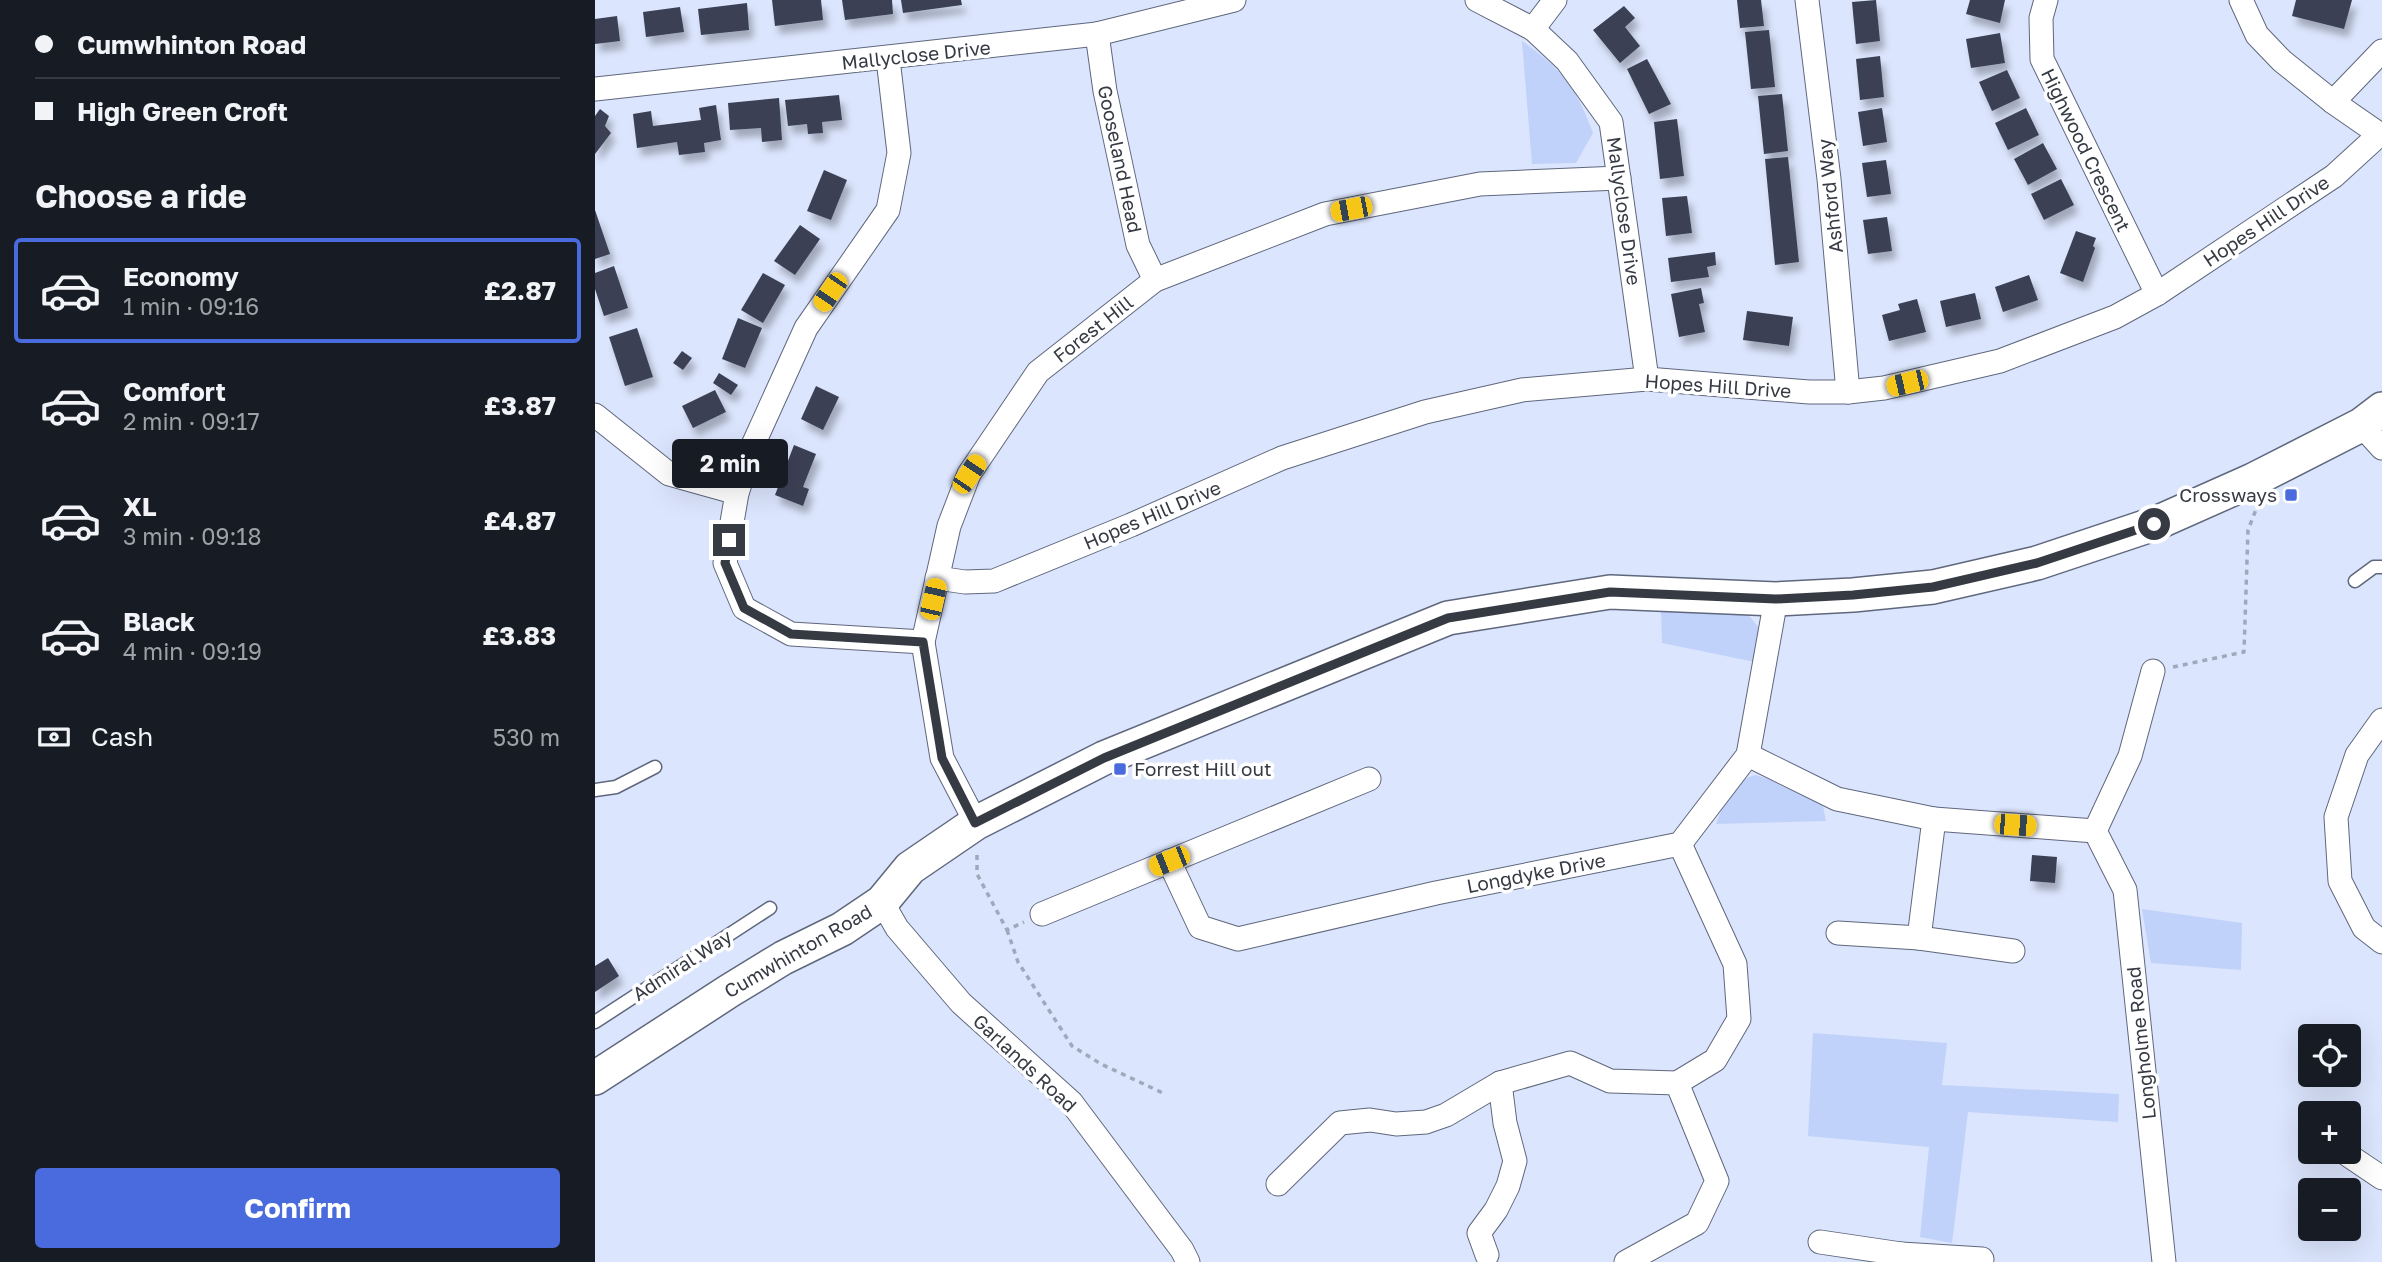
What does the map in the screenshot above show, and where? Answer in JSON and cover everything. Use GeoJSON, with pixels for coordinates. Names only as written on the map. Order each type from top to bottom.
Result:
{"type":"FeatureCollection","features":[{"type":"Feature","properties":{"kind":"street","name":"Mallyclose Drive"},"geometry":{"type":"LineString","coordinates":[[595,89],[1097,34],[1234,0]]}},
{"type":"Feature","properties":{"kind":"street","name":"Mallyclose Drive"},"geometry":{"type":"LineString","coordinates":[[1477,0],[1533,29],[1567,61],[1611,122],[1647,379]]}},
{"type":"Feature","properties":{"kind":"street"},"geometry":{"type":"LineString","coordinates":[[1533,29],[1555,0]]}},
{"type":"Feature","properties":{"kind":"street","name":"Ashford Way"},"geometry":{"type":"LineString","coordinates":[[1807,0],[1829,179],[1848,392]]}},
{"type":"Feature","properties":{"kind":"street","name":"Highwood Crescent"},"geometry":{"type":"LineString","coordinates":[[2046,0],[2041,18],[2042,59],[2157,294]]}},
{"type":"Feature","properties":{"kind":"street"},"geometry":{"type":"LineString","coordinates":[[2241,0],[2257,35],[2282,61],[2333,102],[2382,51]]}},
{"type":"Feature","properties":{"kind":"street","name":"Gooseland Head"},"geometry":{"type":"LineString","coordinates":[[1097,34],[1105,92],[1138,245],[1155,280]]}},
{"type":"Feature","properties":{"kind":"street"},"geometry":{"type":"LineString","coordinates":[[888,59],[899,153],[888,210],[806,328],[753,445],[737,493],[725,563],[744,608],[791,634],[923,642]]}},
{"type":"Feature","properties":{"kind":"street","name":"Hopes Hill Drive"},"geometry":{"type":"LineString","coordinates":[[937,578],[965,582],[994,581],[1283,458],[1425,412],[1522,390],[1647,379],[1809,392],[1848,392],[1884,388],[2000,361],[2115,317],[2157,294],[2334,176],[2381,135],[2333,102]]}},
{"type":"Feature","properties":{"kind":"street","name":"Forest Hill"},"geometry":{"type":"LineString","coordinates":[[975,823],[942,758],[923,642],[949,526],[969,474],[1038,372],[1155,280],[1325,214],[1480,184],[1619,177]]}},
{"type":"Feature","properties":{"kind":"street"},"geometry":{"type":"LineString","coordinates":[[595,415],[669,474],[737,493]]}},
{"type":"Feature","properties":{"kind":"street","name":"Cumwhinton Road"},"geometry":{"type":"LineString","coordinates":[[598,1068],[783,958],[842,929],[882,902],[911,867],[975,823],[1104,758],[1448,618],[1610,592],[1776,599],[1933,587],[2037,563],[2154,524],[2375,428]]}},
{"type":"Feature","properties":{"kind":"street"},"geometry":{"type":"LineString","coordinates":[[1278,1184],[1340,1123],[1370,1120],[1396,1124],[1426,1122],[1446,1115],[1500,1083],[1570,1063],[1610,1081],[1677,1083],[1715,1060],[1739,1019],[1735,964],[1680,844],[1748,755],[1776,599]]}},
{"type":"Feature","properties":{"kind":"street"},"geometry":{"type":"LineString","coordinates":[[1748,755],[1837,799],[1934,819],[2095,831],[2130,756],[2153,671]]}},
{"type":"Feature","properties":{"kind":"street"},"geometry":{"type":"LineString","coordinates":[[2382,720],[2357,755],[2336,817],[2340,881],[2364,928],[2382,942]]}},
{"type":"Feature","properties":{"kind":"street"},"geometry":{"type":"LineString","coordinates":[[1042,914],[1369,779]]}},
{"type":"Feature","properties":{"kind":"street"},"geometry":{"type":"LineString","coordinates":[[1919,937],[1934,819]]}},
{"type":"Feature","properties":{"kind":"street","name":"Longholme Road"},"geometry":{"type":"LineString","coordinates":[[2095,831],[2125,890],[2164,1262]]}},
{"type":"Feature","properties":{"kind":"street","name":"Longdyke Drive"},"geometry":{"type":"LineString","coordinates":[[1169,861],[1200,928],[1238,939],[1436,893],[1680,844]]}},
{"type":"Feature","properties":{"kind":"street","name":"Garlands Road"},"geometry":{"type":"LineString","coordinates":[[882,902],[897,929],[961,1003],[1071,1102],[1182,1250],[1188,1262]]}},
{"type":"Feature","properties":{"kind":"street"},"geometry":{"type":"LineString","coordinates":[[1838,933],[1919,937],[2013,951]]}},
{"type":"Feature","properties":{"kind":"street"},"geometry":{"type":"LineString","coordinates":[[1487,1255],[1479,1233],[1496,1210],[1508,1186],[1515,1161],[1505,1123],[1500,1083]]}},
{"type":"Feature","properties":{"kind":"street"},"geometry":{"type":"LineString","coordinates":[[1626,1262],[1659,1255],[1697,1223],[1717,1181],[1677,1083]]}},
{"type":"Feature","properties":{"kind":"street"},"geometry":{"type":"LineString","coordinates":[[2361,1164],[2382,1178]]}},
{"type":"Feature","properties":{"kind":"street"},"geometry":{"type":"LineString","coordinates":[[1820,1242],[1901,1258],[1982,1259]]}},
{"type":"Feature","properties":{"kind":"lane"},"geometry":{"type":"LineString","coordinates":[[2355,581],[2374,567],[2382,567]]}},
{"type":"Feature","properties":{"kind":"lane"},"geometry":{"type":"LineString","coordinates":[[595,790],[617,787],[655,766]]}},
{"type":"Feature","properties":{"kind":"lane","name":"Admiral Way"},"geometry":{"type":"LineString","coordinates":[[595,1022],[770,908]]}},
{"type":"Feature","properties":{"kind":"path"},"geometry":{"type":"LineString","coordinates":[[2153,671],[2244,652],[2248,530],[2258,506]]}},
{"type":"Feature","properties":{"kind":"path"},"geometry":{"type":"LineString","coordinates":[[975,823],[977,874],[1007,930],[1018,962],[1072,1046],[1101,1064],[1165,1094]]}},
{"type":"Feature","properties":{"kind":"path"},"geometry":{"type":"LineString","coordinates":[[1007,930],[1042,914]]}},
{"type":"Feature","properties":{"kind":"shaded area"},"geometry":{"type":"Polygon","coordinates":[[[1522,41],[1548,61],[1567,81],[1587,117],[1593,133],[1576,163],[1532,164],[1522,41]]]}},
{"type":"Feature","properties":{"kind":"shaded area"},"geometry":{"type":"Polygon","coordinates":[[[1711,610],[1747,613],[1759,628],[1755,662],[1662,643],[1661,612],[1711,610]]]}},
{"type":"Feature","properties":{"kind":"shaded area"},"geometry":{"type":"Polygon","coordinates":[[[1756,775],[1776,781],[1823,806],[1826,821],[1716,824],[1726,801],[1736,787],[1748,777],[1756,775]]]}},
{"type":"Feature","properties":{"kind":"shaded area"},"geometry":{"type":"Polygon","coordinates":[[[2142,909],[2242,923],[2241,970],[2151,963],[2142,909]]]}},
{"type":"Feature","properties":{"kind":"shaded area"},"geometry":{"type":"Polygon","coordinates":[[[1813,1033],[1947,1043],[1942,1085],[2119,1094],[2118,1122],[1968,1112],[1952,1243],[1920,1237],[1929,1147],[1808,1136],[1813,1033]]]}},
{"type":"Feature","properties":{"kind":"building"},"geometry":{"type":"Polygon","coordinates":[[[772,0],[821,0],[823,20],[775,26],[772,0]]]}},
{"type":"Feature","properties":{"kind":"building"},"geometry":{"type":"Polygon","coordinates":[[[842,0],[892,0],[893,14],[845,20],[842,0]]]}},
{"type":"Feature","properties":{"kind":"building"},"geometry":{"type":"Polygon","coordinates":[[[901,0],[961,0],[962,5],[903,13],[901,0]]]}},
{"type":"Feature","properties":{"kind":"building"},"geometry":{"type":"Polygon","coordinates":[[[1737,0],[1761,0],[1764,26],[1740,28],[1737,0]]]}},
{"type":"Feature","properties":{"kind":"building"},"geometry":{"type":"Polygon","coordinates":[[[1876,0],[1880,41],[1856,44],[1852,2],[1876,0]]]}},
{"type":"Feature","properties":{"kind":"building"},"geometry":{"type":"Polygon","coordinates":[[[1970,0],[2005,0],[2000,23],[1966,14],[1970,0]]]}},
{"type":"Feature","properties":{"kind":"building"},"geometry":{"type":"Polygon","coordinates":[[[2296,0],[2352,0],[2344,29],[2292,16],[2296,0]]]}},
{"type":"Feature","properties":{"kind":"building"},"geometry":{"type":"Polygon","coordinates":[[[747,3],[749,30],[701,35],[698,9],[747,3]]]}},
{"type":"Feature","properties":{"kind":"building"},"geometry":{"type":"Polygon","coordinates":[[[1624,6],[1635,18],[1625,27],[1640,46],[1620,63],[1593,30],[1624,6]]]}},
{"type":"Feature","properties":{"kind":"building"},"geometry":{"type":"Polygon","coordinates":[[[680,7],[684,32],[646,37],[643,12],[680,7]]]}},
{"type":"Feature","properties":{"kind":"building"},"geometry":{"type":"Polygon","coordinates":[[[617,16],[620,41],[595,44],[595,19],[617,16]]]}},
{"type":"Feature","properties":{"kind":"building"},"geometry":{"type":"Polygon","coordinates":[[[1769,30],[1775,87],[1751,89],[1745,32],[1769,30]]]}},
{"type":"Feature","properties":{"kind":"building"},"geometry":{"type":"Polygon","coordinates":[[[2000,33],[2005,63],[1971,68],[1966,39],[2000,33]]]}},
{"type":"Feature","properties":{"kind":"building"},"geometry":{"type":"Polygon","coordinates":[[[1880,56],[1884,97],[1860,100],[1856,59],[1880,56]]]}},
{"type":"Feature","properties":{"kind":"building"},"geometry":{"type":"Polygon","coordinates":[[[1647,59],[1671,104],[1649,114],[1627,69],[1647,59]]]}},
{"type":"Feature","properties":{"kind":"building"},"geometry":{"type":"Polygon","coordinates":[[[2007,70],[2020,98],[1992,111],[1979,82],[2007,70]]]}},
{"type":"Feature","properties":{"kind":"building"},"geometry":{"type":"Polygon","coordinates":[[[1782,94],[1788,151],[1764,154],[1758,96],[1782,94]]]}},
{"type":"Feature","properties":{"kind":"building"},"geometry":{"type":"Polygon","coordinates":[[[839,95],[842,120],[822,122],[823,133],[808,134],[807,124],[788,126],[785,100],[839,95]]]}},
{"type":"Feature","properties":{"kind":"building"},"geometry":{"type":"Polygon","coordinates":[[[779,98],[782,140],[762,142],[761,128],[730,130],[728,103],[779,98]]]}},
{"type":"Feature","properties":{"kind":"building"},"geometry":{"type":"Polygon","coordinates":[[[716,105],[721,140],[704,143],[705,152],[679,155],[677,142],[637,148],[633,114],[651,111],[653,126],[701,120],[699,108],[716,105]]]}},
{"type":"Feature","properties":{"kind":"building"},"geometry":{"type":"Polygon","coordinates":[[[1882,108],[1887,142],[1863,146],[1858,112],[1882,108]]]}},
{"type":"Feature","properties":{"kind":"building"},"geometry":{"type":"Polygon","coordinates":[[[2026,108],[2039,135],[2008,150],[1995,123],[2026,108]]]}},
{"type":"Feature","properties":{"kind":"building"},"geometry":{"type":"Polygon","coordinates":[[[600,109],[609,116],[605,126],[611,133],[595,154],[595,116],[600,109]]]}},
{"type":"Feature","properties":{"kind":"building"},"geometry":{"type":"Polygon","coordinates":[[[1677,119],[1684,176],[1660,179],[1654,122],[1677,119]]]}},
{"type":"Feature","properties":{"kind":"building"},"geometry":{"type":"Polygon","coordinates":[[[2043,143],[2057,169],[2028,185],[2014,159],[2043,143]]]}},
{"type":"Feature","properties":{"kind":"building"},"geometry":{"type":"Polygon","coordinates":[[[1788,157],[1799,262],[1775,265],[1765,159],[1788,157]]]}},
{"type":"Feature","properties":{"kind":"building"},"geometry":{"type":"Polygon","coordinates":[[[1886,160],[1891,194],[1867,197],[1862,163],[1886,160]]]}},
{"type":"Feature","properties":{"kind":"building"},"geometry":{"type":"Polygon","coordinates":[[[824,170],[847,180],[831,220],[807,211],[824,170]]]}},
{"type":"Feature","properties":{"kind":"building"},"geometry":{"type":"Polygon","coordinates":[[[2061,179],[2074,205],[2044,220],[2031,194],[2061,179]]]}},
{"type":"Feature","properties":{"kind":"building"},"geometry":{"type":"Polygon","coordinates":[[[1687,196],[1692,233],[1666,236],[1662,198],[1687,196]]]}},
{"type":"Feature","properties":{"kind":"building"},"geometry":{"type":"Polygon","coordinates":[[[595,210],[610,254],[595,259],[595,210]]]}},
{"type":"Feature","properties":{"kind":"building"},"geometry":{"type":"Polygon","coordinates":[[[1887,217],[1892,251],[1868,254],[1863,220],[1887,217]]]}},
{"type":"Feature","properties":{"kind":"building"},"geometry":{"type":"Polygon","coordinates":[[[800,225],[820,239],[795,275],[774,261],[800,225]]]}},
{"type":"Feature","properties":{"kind":"building"},"geometry":{"type":"Polygon","coordinates":[[[2076,231],[2096,238],[2083,282],[2060,273],[2076,231]]]}},
{"type":"Feature","properties":{"kind":"building"},"geometry":{"type":"Polygon","coordinates":[[[1715,252],[1716,265],[1707,267],[1709,277],[1671,282],[1668,258],[1715,252]]]}},
{"type":"Feature","properties":{"kind":"building"},"geometry":{"type":"Polygon","coordinates":[[[614,266],[628,308],[604,316],[595,289],[595,273],[614,266]]]}},
{"type":"Feature","properties":{"kind":"building"},"geometry":{"type":"Polygon","coordinates":[[[763,273],[785,285],[763,323],[741,310],[763,273]]]}},
{"type":"Feature","properties":{"kind":"building"},"geometry":{"type":"Polygon","coordinates":[[[2029,275],[2038,300],[2003,312],[1995,287],[2029,275]]]}},
{"type":"Feature","properties":{"kind":"building"},"geometry":{"type":"Polygon","coordinates":[[[1701,288],[1704,303],[1699,304],[1705,332],[1679,337],[1671,294],[1701,288]]]}},
{"type":"Feature","properties":{"kind":"building"},"geometry":{"type":"Polygon","coordinates":[[[1975,293],[1981,319],[1946,327],[1940,301],[1975,293]]]}},
{"type":"Feature","properties":{"kind":"building"},"geometry":{"type":"Polygon","coordinates":[[[1917,299],[1926,332],[1889,341],[1882,315],[1900,310],[1898,304],[1917,299]]]}},
{"type":"Feature","properties":{"kind":"building"},"geometry":{"type":"Polygon","coordinates":[[[1747,311],[1793,317],[1789,346],[1743,340],[1747,311]]]}},
{"type":"Feature","properties":{"kind":"building"},"geometry":{"type":"Polygon","coordinates":[[[738,318],[762,328],[745,368],[722,359],[738,318]]]}},
{"type":"Feature","properties":{"kind":"building"},"geometry":{"type":"Polygon","coordinates":[[[637,328],[653,377],[625,386],[609,337],[637,328]]]}},
{"type":"Feature","properties":{"kind":"building"},"geometry":{"type":"Polygon","coordinates":[[[682,351],[692,358],[683,370],[673,363],[682,351]]]}},
{"type":"Feature","properties":{"kind":"building"},"geometry":{"type":"Polygon","coordinates":[[[719,373],[738,385],[731,395],[713,383],[719,373]]]}},
{"type":"Feature","properties":{"kind":"building"},"geometry":{"type":"Polygon","coordinates":[[[816,386],[839,397],[823,430],[801,419],[816,386]]]}},
{"type":"Feature","properties":{"kind":"building"},"geometry":{"type":"Polygon","coordinates":[[[715,390],[726,412],[693,428],[682,406],[715,390]]]}},
{"type":"Feature","properties":{"kind":"building"},"geometry":{"type":"Polygon","coordinates":[[[794,445],[816,454],[803,487],[809,489],[803,506],[775,495],[794,445]]]}},
{"type":"Feature","properties":{"kind":"building"},"geometry":{"type":"Polygon","coordinates":[[[2032,855],[2057,857],[2055,883],[2030,881],[2032,855]]]}},
{"type":"Feature","properties":{"kind":"building"},"geometry":{"type":"Polygon","coordinates":[[[608,958],[619,976],[595,992],[595,966],[608,958]]]}},
{"type":"Feature","properties":{"kind":"place","name":"Crossways"},"geometry":{"type":"Point","coordinates":[2291,495]}},
{"type":"Feature","properties":{"kind":"place","name":"Forrest Hill out"},"geometry":{"type":"Point","coordinates":[1120,769]}},
{"type":"Feature","properties":{"kind":"route"},"geometry":{"type":"LineString","coordinates":[[729,540],[725,563],[744,608],[791,634],[923,642],[942,758],[975,823],[1104,758],[1448,618],[1610,592],[1776,599],[1933,587],[2037,563],[2154,524]]}}]}
